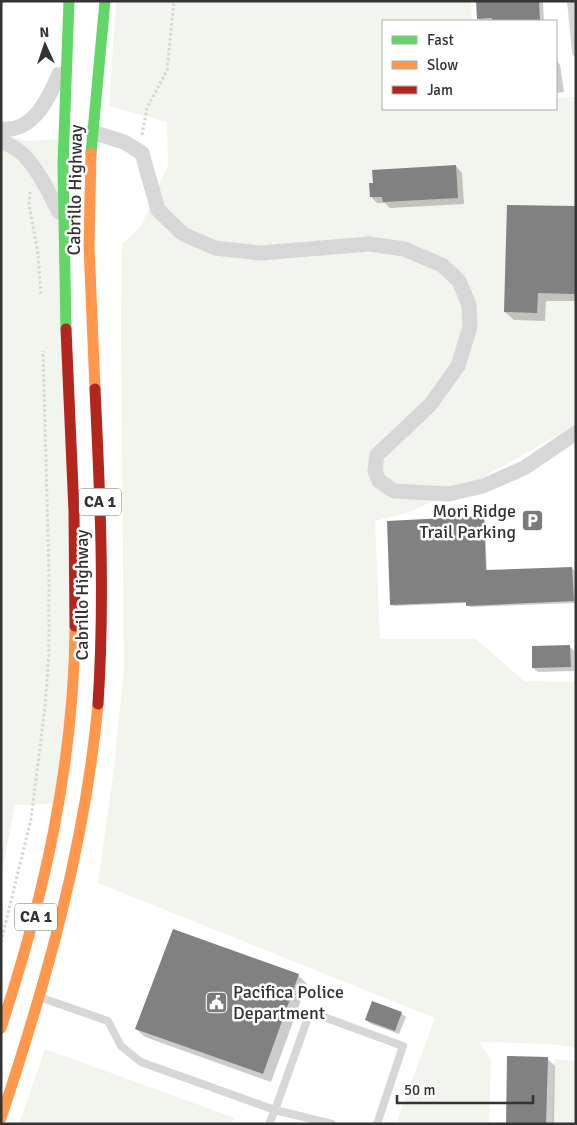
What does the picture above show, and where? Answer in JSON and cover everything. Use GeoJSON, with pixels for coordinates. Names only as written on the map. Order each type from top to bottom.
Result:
{"type":"FeatureCollection","features":[{"type":"Feature","properties":{"kind":"highway","name":"Cabrillo Highway"},"geometry":{"type":"LineString","coordinates":[[1,1028],[20,975],[49,862],[60,804],[73,689],[76,619],[75,530],[63,220],[69,1]]}},
{"type":"Feature","properties":{"kind":"highway","name":"Cabrillo Highway"},"geometry":{"type":"LineString","coordinates":[[1,1118],[40,997],[75,863],[96,722],[101,618],[101,529],[90,253],[90,197],[92,132],[105,1]]}},
{"type":"Feature","properties":{"kind":"street"},"geometry":{"type":"LineString","coordinates":[[1,129],[20,126],[32,120],[50,96],[66,56]]}},
{"type":"Feature","properties":{"kind":"street"},"geometry":{"type":"LineString","coordinates":[[92,132],[124,142],[142,153],[158,210],[182,234],[215,248],[261,252],[369,244],[378,245],[404,249],[442,265],[459,281],[469,305],[470,327],[458,366],[430,405],[377,456],[374,471],[379,481],[394,491],[450,494],[483,486],[524,468],[576,433]]}},
{"type":"Feature","properties":{"kind":"street"},"geometry":{"type":"LineString","coordinates":[[1,141],[20,152],[30,164],[40,178],[63,220]]}},
{"type":"Feature","properties":{"kind":"lane"},"geometry":{"type":"LineString","coordinates":[[572,1],[576,52]]}},
{"type":"Feature","properties":{"kind":"lane"},"geometry":{"type":"LineString","coordinates":[[40,997],[108,1021],[121,1046],[141,1062],[275,1110],[332,1124]]}},
{"type":"Feature","properties":{"kind":"lane"},"geometry":{"type":"LineString","coordinates":[[269,1124],[310,1012],[403,1046],[377,1124]]}},
{"type":"Feature","properties":{"kind":"path"},"geometry":{"type":"LineString","coordinates":[[142,153],[142,131],[147,108],[167,70],[174,1]]}},
{"type":"Feature","properties":{"kind":"path"},"geometry":{"type":"LineString","coordinates":[[30,186],[29,204],[38,254],[42,302]]}},
{"type":"Feature","properties":{"kind":"path"},"geometry":{"type":"LineString","coordinates":[[1,942],[31,818],[45,706],[49,653],[49,573],[43,350]]}},
{"type":"Feature","properties":{"kind":"shaded area"},"geometry":{"type":"Polygon","coordinates":[[[116,1],[471,1],[472,20],[382,20],[382,110],[557,110],[557,98],[576,97],[576,425],[476,481],[410,512],[375,521],[380,639],[476,639],[524,681],[576,682],[576,1048],[551,1044],[479,1042],[491,1060],[489,1124],[396,1124],[435,1018],[98,883],[113,776],[124,669],[122,244],[141,226],[168,165],[167,122],[109,106],[116,1]]]}},
{"type":"Feature","properties":{"kind":"shaded area"},"geometry":{"type":"Polygon","coordinates":[[[1,132],[24,141],[64,139],[75,530],[60,804],[15,805],[1,877],[1,132]]]}},
{"type":"Feature","properties":{"kind":"shaded area"},"geometry":{"type":"Polygon","coordinates":[[[45,1049],[235,1118],[231,1124],[19,1124],[45,1049]]]}},
{"type":"Feature","properties":{"kind":"shaded area"},"geometry":{"type":"Polygon","coordinates":[[[554,1059],[576,1061],[576,1124],[552,1124],[554,1059]]]}},
{"type":"Feature","properties":{"kind":"building"},"geometry":{"type":"Polygon","coordinates":[[[476,1],[539,1],[540,20],[477,19],[476,1]]]}},
{"type":"Feature","properties":{"kind":"building"},"geometry":{"type":"Polygon","coordinates":[[[456,165],[458,198],[383,202],[382,197],[370,197],[369,183],[373,183],[372,170],[456,165]]]}},
{"type":"Feature","properties":{"kind":"building"},"geometry":{"type":"Polygon","coordinates":[[[507,205],[576,206],[576,294],[538,293],[537,313],[504,312],[507,205]]]}},
{"type":"Feature","properties":{"kind":"building"},"geometry":{"type":"Polygon","coordinates":[[[484,516],[486,570],[572,567],[574,601],[466,606],[466,602],[390,605],[387,521],[484,516]]]}},
{"type":"Feature","properties":{"kind":"building"},"geometry":{"type":"Polygon","coordinates":[[[570,645],[571,667],[532,668],[532,646],[570,645]]]}},
{"type":"Feature","properties":{"kind":"building","name":"Pacifica Police Department"},"geometry":{"type":"Polygon","coordinates":[[[173,929],[299,974],[263,1074],[135,1029],[173,929]]]}},
{"type":"Feature","properties":{"kind":"building"},"geometry":{"type":"Polygon","coordinates":[[[372,1001],[402,1012],[395,1031],[365,1020],[372,1001]]]}},
{"type":"Feature","properties":{"kind":"building"},"geometry":{"type":"Polygon","coordinates":[[[507,1056],[548,1057],[546,1124],[506,1124],[507,1056]]]}},
{"type":"Feature","properties":{"kind":"traffic: fast"},"geometry":{"type":"LineString","coordinates":[[66,329],[63,165],[69,1]]}},
{"type":"Feature","properties":{"kind":"traffic: fast"},"geometry":{"type":"LineString","coordinates":[[91,153],[105,1]]}},
{"type":"Feature","properties":{"kind":"traffic: slow"},"geometry":{"type":"LineString","coordinates":[[91,153],[89,246],[95,389]]}},
{"type":"Feature","properties":{"kind":"traffic: slow"},"geometry":{"type":"LineString","coordinates":[[1,1028],[31,929],[54,830],[69,729],[75,626]]}},
{"type":"Feature","properties":{"kind":"traffic: slow"},"geometry":{"type":"LineString","coordinates":[[1,1118],[18,1067],[62,914],[84,810],[98,704]]}},
{"type":"Feature","properties":{"kind":"traffic: jam"},"geometry":{"type":"LineString","coordinates":[[66,329],[74,512],[75,626]]}},
{"type":"Feature","properties":{"kind":"traffic: jam"},"geometry":{"type":"LineString","coordinates":[[95,389],[101,586],[98,704]]}},
{"type":"Feature","properties":{"kind":"place","name":"Mori Ridge Trail Parking"},"geometry":{"type":"Point","coordinates":[532,521]}},
{"type":"Feature","properties":{"kind":"place","name":"Pacifica Police Department"},"geometry":{"type":"Point","coordinates":[217,1002]}}]}
